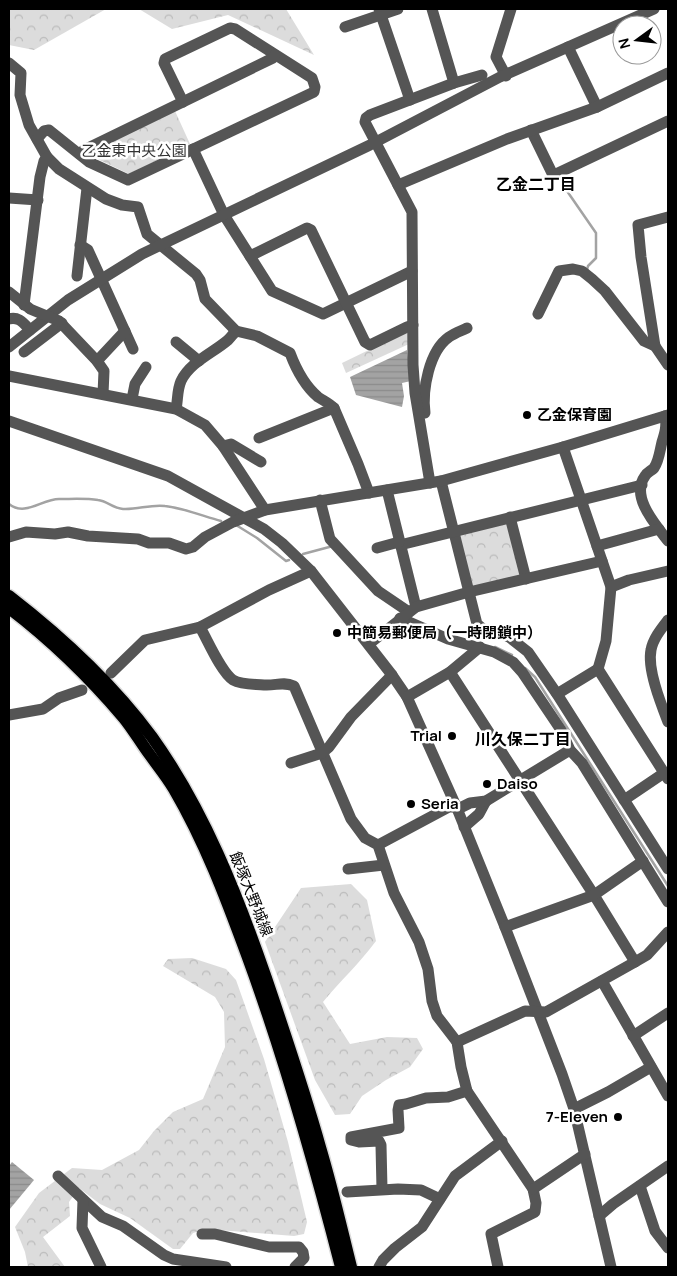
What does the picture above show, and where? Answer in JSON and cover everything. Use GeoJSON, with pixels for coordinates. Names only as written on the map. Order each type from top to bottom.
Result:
{"type":"FeatureCollection","features":[{"type":"Feature","properties":{"kind":"main road","name":"飯塚大野城線"},"geometry":{"type":"LineString","coordinates":[[9,596],[72,649],[124,703],[151,737],[180,780],[207,830],[248,925],[287,1040],[321,1149],[351,1267]]}},
{"type":"Feature","properties":{"kind":"main road","name":"飯塚大野城線"},"geometry":{"type":"LineString","coordinates":[[9,608],[70,660],[124,719],[173,788],[195,828],[216,871],[262,994],[293,1088],[341,1267]]}},
{"type":"Feature","properties":{"kind":"street"},"geometry":{"type":"LineString","coordinates":[[345,27],[380,12],[398,9]]}},
{"type":"Feature","properties":{"kind":"street"},"geometry":{"type":"LineString","coordinates":[[432,9],[454,83]]}},
{"type":"Feature","properties":{"kind":"street"},"geometry":{"type":"LineString","coordinates":[[506,76],[496,57],[510,9]]}},
{"type":"Feature","properties":{"kind":"street"},"geometry":{"type":"LineString","coordinates":[[9,347],[68,300],[142,254],[375,142],[506,76],[654,9]]}},
{"type":"Feature","properties":{"kind":"street"},"geometry":{"type":"LineString","coordinates":[[380,12],[410,100]]}},
{"type":"Feature","properties":{"kind":"street"},"geometry":{"type":"LineString","coordinates":[[37,140],[44,131],[49,130],[89,162],[128,180],[314,92],[315,86],[312,78],[235,29],[230,28],[166,60],[164,64],[183,102]]}},
{"type":"Feature","properties":{"kind":"street"},"geometry":{"type":"LineString","coordinates":[[568,47],[597,107]]}},
{"type":"Feature","properties":{"kind":"street"},"geometry":{"type":"LineString","coordinates":[[80,154],[84,150],[276,55]]}},
{"type":"Feature","properties":{"kind":"street"},"geometry":{"type":"LineString","coordinates":[[9,64],[21,73],[20,95],[29,125],[47,157],[60,169],[106,199],[122,205],[138,206],[147,234],[196,274],[206,299],[236,331],[256,336],[290,353],[296,371],[317,396],[328,401],[334,408],[369,493]]}},
{"type":"Feature","properties":{"kind":"street"},"geometry":{"type":"LineString","coordinates":[[398,185],[507,139],[597,107],[668,74]]}},
{"type":"Feature","properties":{"kind":"street"},"geometry":{"type":"LineString","coordinates":[[482,75],[454,83],[370,114],[365,122],[412,212],[415,393],[436,482],[454,531],[477,624],[483,629],[509,637],[528,652],[557,694],[668,869]]}},
{"type":"Feature","properties":{"kind":"street"},"geometry":{"type":"LineString","coordinates":[[531,130],[552,173],[556,174],[668,121]]}},
{"type":"Feature","properties":{"kind":"street"},"geometry":{"type":"LineString","coordinates":[[193,150],[224,215],[272,291],[323,314],[412,271]]}},
{"type":"Feature","properties":{"kind":"street"},"geometry":{"type":"LineString","coordinates":[[27,307],[40,177],[44,161],[47,157]]}},
{"type":"Feature","properties":{"kind":"street"},"geometry":{"type":"LineString","coordinates":[[77,276],[87,188]]}},
{"type":"Feature","properties":{"kind":"street"},"geometry":{"type":"LineString","coordinates":[[9,198],[38,200]]}},
{"type":"Feature","properties":{"kind":"street"},"geometry":{"type":"LineString","coordinates":[[668,217],[638,225],[655,346],[668,365]]}},
{"type":"Feature","properties":{"kind":"street"},"geometry":{"type":"LineString","coordinates":[[250,256],[307,228],[312,230],[365,342],[370,345],[413,325]]}},
{"type":"Feature","properties":{"kind":"street"},"geometry":{"type":"LineString","coordinates":[[80,245],[88,250],[133,348]]}},
{"type":"Feature","properties":{"kind":"street"},"geometry":{"type":"LineString","coordinates":[[538,314],[559,271],[573,269],[582,271],[605,291],[644,341],[655,346]]}},
{"type":"Feature","properties":{"kind":"street"},"geometry":{"type":"LineString","coordinates":[[9,292],[27,307],[61,322],[104,371],[103,394]]}},
{"type":"Feature","properties":{"kind":"street"},"geometry":{"type":"LineString","coordinates":[[9,319],[13,318],[22,322],[30,330]]}},
{"type":"Feature","properties":{"kind":"street"},"geometry":{"type":"LineString","coordinates":[[24,352],[61,322]]}},
{"type":"Feature","properties":{"kind":"street"},"geometry":{"type":"LineString","coordinates":[[436,482],[424,406],[424,389],[436,354],[444,342],[449,337],[467,328]]}},
{"type":"Feature","properties":{"kind":"street"},"geometry":{"type":"LineString","coordinates":[[96,361],[125,331]]}},
{"type":"Feature","properties":{"kind":"street"},"geometry":{"type":"LineString","coordinates":[[176,409],[181,382],[186,373],[229,339],[236,331]]}},
{"type":"Feature","properties":{"kind":"street"},"geometry":{"type":"LineString","coordinates":[[176,342],[199,361]]}},
{"type":"Feature","properties":{"kind":"street"},"geometry":{"type":"LineString","coordinates":[[132,399],[138,378],[146,367]]}},
{"type":"Feature","properties":{"kind":"street"},"geometry":{"type":"LineString","coordinates":[[9,376],[176,409],[206,425],[223,446],[266,510]]}},
{"type":"Feature","properties":{"kind":"street"},"geometry":{"type":"LineString","coordinates":[[259,438],[334,408]]}},
{"type":"Feature","properties":{"kind":"street"},"geometry":{"type":"LineString","coordinates":[[9,537],[26,532],[54,534],[68,532],[88,536],[138,539],[149,543],[169,543],[186,549],[192,548],[205,537],[222,527],[266,510],[436,482],[563,447],[667,415],[667,428],[657,461],[654,469],[646,474],[641,494],[644,504],[668,541]]}},
{"type":"Feature","properties":{"kind":"street"},"geometry":{"type":"LineString","coordinates":[[9,421],[168,476],[264,529],[282,543],[311,571],[392,675],[407,697],[456,806],[539,1011],[574,1109],[611,1267]]}},
{"type":"Feature","properties":{"kind":"street"},"geometry":{"type":"LineString","coordinates":[[223,446],[231,444],[261,462]]}},
{"type":"Feature","properties":{"kind":"street"},"geometry":{"type":"LineString","coordinates":[[557,694],[598,669],[606,641],[611,587],[563,447]]}},
{"type":"Feature","properties":{"kind":"street"},"geometry":{"type":"LineString","coordinates":[[376,548],[642,485]]}},
{"type":"Feature","properties":{"kind":"street"},"geometry":{"type":"LineString","coordinates":[[387,490],[400,543],[408,612]]}},
{"type":"Feature","properties":{"kind":"street"},"geometry":{"type":"LineString","coordinates":[[320,500],[330,539],[378,591],[448,639],[494,652],[513,662],[522,672],[561,730],[570,750],[582,763],[668,902]]}},
{"type":"Feature","properties":{"kind":"street"},"geometry":{"type":"LineString","coordinates":[[510,517],[526,579]]}},
{"type":"Feature","properties":{"kind":"street"},"geometry":{"type":"LineString","coordinates":[[597,546],[659,529]]}},
{"type":"Feature","properties":{"kind":"street"},"geometry":{"type":"LineString","coordinates":[[369,644],[408,612],[469,592],[602,561]]}},
{"type":"Feature","properties":{"kind":"street"},"geometry":{"type":"LineString","coordinates":[[112,673],[145,640],[200,627],[269,590],[311,571]]}},
{"type":"Feature","properties":{"kind":"street"},"geometry":{"type":"LineString","coordinates":[[611,587],[629,580],[668,571]]}},
{"type":"Feature","properties":{"kind":"street"},"geometry":{"type":"LineString","coordinates":[[668,620],[658,633],[651,651],[657,693],[668,722]]}},
{"type":"Feature","properties":{"kind":"street"},"geometry":{"type":"LineString","coordinates":[[200,627],[232,679],[242,683],[268,685],[285,682],[294,686],[351,819],[364,838],[378,845],[394,893],[419,942],[428,969],[432,1001],[437,1016],[457,1042],[467,1091],[502,1141],[532,1189],[536,1204],[535,1212],[491,1234],[498,1267]]}},
{"type":"Feature","properties":{"kind":"street"},"geometry":{"type":"LineString","coordinates":[[407,697],[450,672],[480,647]]}},
{"type":"Feature","properties":{"kind":"street"},"geometry":{"type":"LineString","coordinates":[[598,669],[666,776],[624,800]]}},
{"type":"Feature","properties":{"kind":"street"},"geometry":{"type":"LineString","coordinates":[[450,672],[635,962]]}},
{"type":"Feature","properties":{"kind":"street"},"geometry":{"type":"LineString","coordinates":[[291,762],[322,754],[351,717],[392,675]]}},
{"type":"Feature","properties":{"kind":"street"},"geometry":{"type":"LineString","coordinates":[[9,715],[43,709],[59,698],[82,690]]}},
{"type":"Feature","properties":{"kind":"street"},"geometry":{"type":"LineString","coordinates":[[378,845],[449,807],[462,807],[470,803],[486,801],[570,750]]}},
{"type":"Feature","properties":{"kind":"street"},"geometry":{"type":"LineString","coordinates":[[464,827],[479,814],[486,801]]}},
{"type":"Feature","properties":{"kind":"street"},"geometry":{"type":"LineString","coordinates":[[505,927],[594,895],[643,861]]}},
{"type":"Feature","properties":{"kind":"street"},"geometry":{"type":"LineString","coordinates":[[348,868],[384,865]]}},
{"type":"Feature","properties":{"kind":"street"},"geometry":{"type":"LineString","coordinates":[[457,1042],[525,1011],[546,1012],[635,962],[647,954],[668,932]]}},
{"type":"Feature","properties":{"kind":"street"},"geometry":{"type":"LineString","coordinates":[[602,981],[667,1093]]}},
{"type":"Feature","properties":{"kind":"street"},"geometry":{"type":"LineString","coordinates":[[633,1036],[668,1013]]}},
{"type":"Feature","properties":{"kind":"street"},"geometry":{"type":"LineString","coordinates":[[574,1109],[651,1067]]}},
{"type":"Feature","properties":{"kind":"street"},"geometry":{"type":"LineString","coordinates":[[382,1190],[381,1145],[379,1141],[359,1142],[352,1140],[351,1137],[399,1128],[399,1104],[406,1104],[426,1098],[448,1097],[467,1091]]}},
{"type":"Feature","properties":{"kind":"street"},"geometry":{"type":"LineString","coordinates":[[379,1267],[395,1248],[422,1227],[455,1176],[502,1141]]}},
{"type":"Feature","properties":{"kind":"street"},"geometry":{"type":"LineString","coordinates":[[532,1189],[584,1154]]}},
{"type":"Feature","properties":{"kind":"street"},"geometry":{"type":"LineString","coordinates":[[599,1216],[668,1166]]}},
{"type":"Feature","properties":{"kind":"street"},"geometry":{"type":"LineString","coordinates":[[58,1176],[102,1217],[123,1226],[173,1260],[226,1267]]}},
{"type":"Feature","properties":{"kind":"street"},"geometry":{"type":"LineString","coordinates":[[640,1186],[655,1231],[668,1247]]}},
{"type":"Feature","properties":{"kind":"street"},"geometry":{"type":"LineString","coordinates":[[347,1192],[398,1188],[420,1190],[440,1199]]}},
{"type":"Feature","properties":{"kind":"street"},"geometry":{"type":"LineString","coordinates":[[83,1200],[82,1228],[101,1267]]}},
{"type":"Feature","properties":{"kind":"street"},"geometry":{"type":"LineString","coordinates":[[202,1234],[215,1234],[269,1247],[299,1247],[303,1252],[304,1258],[295,1267]]}},
{"type":"Feature","properties":{"kind":"green space"},"geometry":{"type":"Polygon","coordinates":[[[9,9],[106,9],[34,50],[9,45],[9,9]]]}},
{"type":"Feature","properties":{"kind":"green space"},"geometry":{"type":"Polygon","coordinates":[[[139,9],[286,9],[314,55],[228,15],[172,29],[139,9]]]}},
{"type":"Feature","properties":{"kind":"green space","name":"乙金東中央公園"},"geometry":{"type":"Polygon","coordinates":[[[175,111],[190,144],[129,174],[89,155],[89,152],[175,111]]]}},
{"type":"Feature","properties":{"kind":"green space"},"geometry":{"type":"Polygon","coordinates":[[[406,332],[409,334],[409,344],[346,373],[342,363],[406,332]]]}},
{"type":"Feature","properties":{"kind":"green space"},"geometry":{"type":"Polygon","coordinates":[[[510,517],[526,579],[469,592],[454,531],[510,517]]]}},
{"type":"Feature","properties":{"kind":"green space"},"geometry":{"type":"Polygon","coordinates":[[[351,884],[367,900],[376,941],[323,1002],[350,1044],[387,1037],[417,1038],[423,1049],[410,1067],[362,1096],[350,1114],[335,1115],[315,1080],[265,942],[301,888],[351,884]]]}},
{"type":"Feature","properties":{"kind":"green space"},"geometry":{"type":"Polygon","coordinates":[[[192,958],[226,969],[236,980],[264,1059],[288,1142],[307,1222],[304,1234],[294,1236],[206,1229],[193,1233],[180,1249],[173,1249],[130,1218],[100,1204],[79,1188],[69,1202],[70,1216],[43,1237],[65,1267],[28,1267],[25,1252],[15,1227],[39,1193],[72,1168],[102,1170],[139,1150],[173,1112],[203,1099],[225,1047],[224,1012],[215,997],[163,966],[168,959],[192,958]]]}},
{"type":"Feature","properties":{"kind":"shaded area"},"geometry":{"type":"Polygon","coordinates":[[[407,350],[411,381],[402,383],[404,396],[402,407],[356,395],[350,377],[407,350]]]}},
{"type":"Feature","properties":{"kind":"shaded area"},"geometry":{"type":"Polygon","coordinates":[[[12,1162],[34,1180],[9,1210],[9,1166],[12,1162]]]}},
{"type":"Feature","properties":{"kind":"waterway"},"geometry":{"type":"LineString","coordinates":[[567,191],[596,233],[596,258],[588,266],[587,270]]}},
{"type":"Feature","properties":{"kind":"waterway"},"geometry":{"type":"LineString","coordinates":[[9,504],[21,509],[59,499],[89,499],[123,509],[154,506],[172,507],[221,521]]}},
{"type":"Feature","properties":{"kind":"waterway"},"geometry":{"type":"LineString","coordinates":[[236,525],[257,538],[286,561],[289,560]]}},
{"type":"Feature","properties":{"kind":"waterway"},"geometry":{"type":"LineString","coordinates":[[303,554],[333,546]]}},
{"type":"Feature","properties":{"kind":"waterway"},"geometry":{"type":"LineString","coordinates":[[495,647],[512,655]]}},
{"type":"Feature","properties":{"kind":"waterway"},"geometry":{"type":"LineString","coordinates":[[525,668],[535,677],[668,886]]}},
{"type":"Feature","properties":{"kind":"place","name":"乙金保育園"},"geometry":{"type":"Point","coordinates":[527,415]}},
{"type":"Feature","properties":{"kind":"place","name":"中簡易郵便局（一時閉鎖中）"},"geometry":{"type":"Point","coordinates":[337,633]}},
{"type":"Feature","properties":{"kind":"place","name":"Trial"},"geometry":{"type":"Point","coordinates":[452,736]}},
{"type":"Feature","properties":{"kind":"place","name":"Daiso"},"geometry":{"type":"Point","coordinates":[487,784]}},
{"type":"Feature","properties":{"kind":"place","name":"Seria"},"geometry":{"type":"Point","coordinates":[411,804]}},
{"type":"Feature","properties":{"kind":"place","name":"7-Eleven"},"geometry":{"type":"Point","coordinates":[618,1117]}},
{"type":"Feature","properties":{"kind":"district","name":"乙金二丁目"},"geometry":{"type":"Point","coordinates":[536,184]}},
{"type":"Feature","properties":{"kind":"district","name":"川久保二丁目"},"geometry":{"type":"Point","coordinates":[523,739]}}]}
